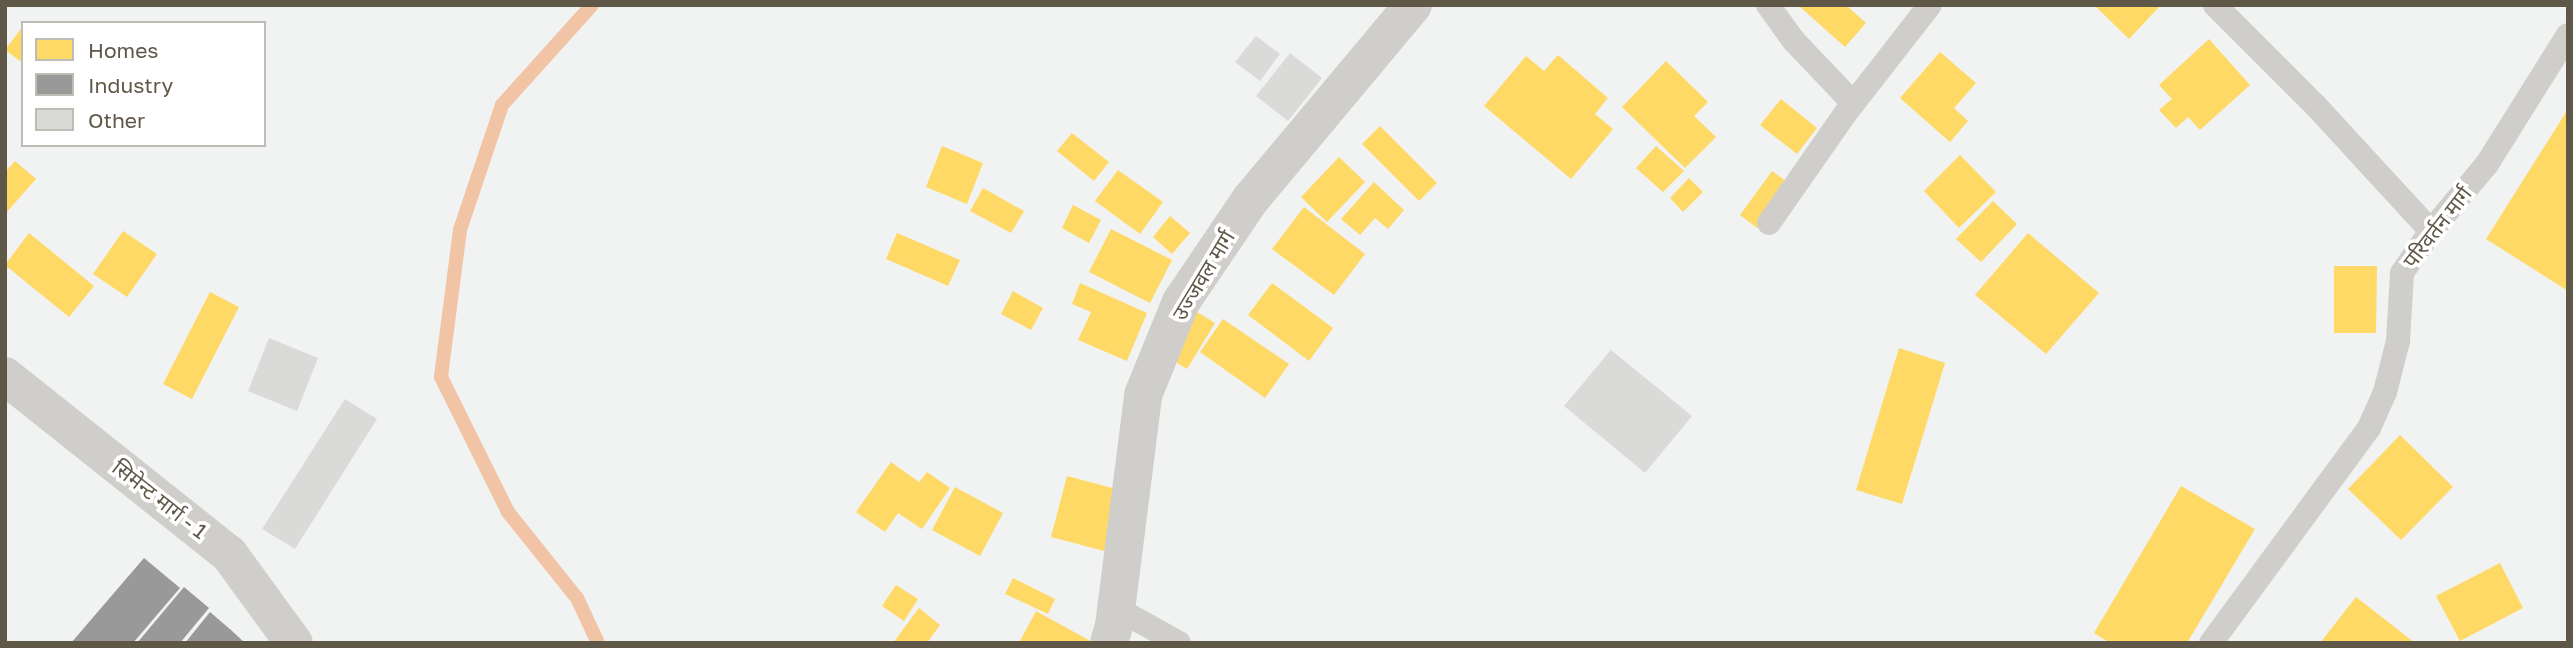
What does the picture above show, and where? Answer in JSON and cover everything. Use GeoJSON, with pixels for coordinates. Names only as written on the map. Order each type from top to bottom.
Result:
{"type":"FeatureCollection","features":[{"type":"Feature","properties":{"kind":"street","name":"उज्जवल मार्ग"},"geometry":{"type":"LineString","coordinates":[[1112,626],[1143,395],[1181,302],[1250,200],[1413,5]]}},
{"type":"Feature","properties":{"kind":"street","name":"सिमेन्ट मार्ग - 1"},"geometry":{"type":"LineString","coordinates":[[5,376],[229,554],[294,643]]}},
{"type":"Feature","properties":{"kind":"lane"},"geometry":{"type":"LineString","coordinates":[[1768,5],[1794,41],[1853,103]]}},
{"type":"Feature","properties":{"kind":"lane"},"geometry":{"type":"LineString","coordinates":[[1769,222],[1853,103],[1930,5]]}},
{"type":"Feature","properties":{"kind":"lane"},"geometry":{"type":"LineString","coordinates":[[2215,5],[2316,106],[2431,230]]}},
{"type":"Feature","properties":{"kind":"lane","name":"परिवर्तन मार्ग"},"geometry":{"type":"LineString","coordinates":[[2211,643],[2369,428],[2385,392],[2398,341],[2402,273],[2431,230],[2487,164],[2568,35]]}},
{"type":"Feature","properties":{"kind":"lane"},"geometry":{"type":"LineString","coordinates":[[1112,626],[1179,643]]}},
{"type":"Feature","properties":{"kind":"building: Homes"},"geometry":{"type":"Polygon","coordinates":[[[1798,5],[1846,5],[1866,23],[1845,47],[1798,5]]]}},
{"type":"Feature","properties":{"kind":"building: Homes"},"geometry":{"type":"Polygon","coordinates":[[[2094,5],[2161,5],[2129,39],[2094,5]]]}},
{"type":"Feature","properties":{"kind":"building: Homes"},"geometry":{"type":"Polygon","coordinates":[[[21,29],[21,62],[5,50],[21,29]]]}},
{"type":"Feature","properties":{"kind":"building: Homes"},"geometry":{"type":"Polygon","coordinates":[[[2209,39],[2250,85],[2200,130],[2188,117],[2176,128],[2159,110],[2172,99],[2159,85],[2209,39]]]}},
{"type":"Feature","properties":{"kind":"building: Homes"},"geometry":{"type":"Polygon","coordinates":[[[1940,52],[1976,83],[1954,108],[1968,121],[1950,142],[1900,98],[1940,52]]]}},
{"type":"Feature","properties":{"kind":"building: Homes"},"geometry":{"type":"Polygon","coordinates":[[[1558,55],[1608,98],[1595,114],[1613,129],[1571,179],[1484,106],[1526,56],[1544,71],[1558,55]]]}},
{"type":"Feature","properties":{"kind":"building: Homes"},"geometry":{"type":"Polygon","coordinates":[[[1666,61],[1708,102],[1694,116],[1716,137],[1685,168],[1622,107],[1666,61]]]}},
{"type":"Feature","properties":{"kind":"building: Homes"},"geometry":{"type":"Polygon","coordinates":[[[1781,99],[1817,128],[1797,154],[1760,125],[1781,99]]]}},
{"type":"Feature","properties":{"kind":"building: Homes"},"geometry":{"type":"Polygon","coordinates":[[[2568,109],[2568,291],[2486,239],[2568,109]]]}},
{"type":"Feature","properties":{"kind":"building: Homes"},"geometry":{"type":"Polygon","coordinates":[[[1380,126],[1437,183],[1419,201],[1362,144],[1380,126]]]}},
{"type":"Feature","properties":{"kind":"building: Homes"},"geometry":{"type":"Polygon","coordinates":[[[1072,133],[1109,162],[1094,181],[1057,151],[1072,133]]]}},
{"type":"Feature","properties":{"kind":"building: Homes"},"geometry":{"type":"Polygon","coordinates":[[[942,146],[983,163],[967,204],[926,187],[942,146]]]}},
{"type":"Feature","properties":{"kind":"building: Homes"},"geometry":{"type":"Polygon","coordinates":[[[1656,146],[1684,171],[1663,192],[1636,168],[1656,146]]]}},
{"type":"Feature","properties":{"kind":"building: Homes"},"geometry":{"type":"Polygon","coordinates":[[[1960,155],[1996,192],[1959,228],[1924,191],[1960,155]]]}},
{"type":"Feature","properties":{"kind":"building: Homes"},"geometry":{"type":"Polygon","coordinates":[[[1339,157],[1365,182],[1327,222],[1301,197],[1339,157]]]}},
{"type":"Feature","properties":{"kind":"building: Homes"},"geometry":{"type":"Polygon","coordinates":[[[15,161],[36,179],[5,214],[5,172],[15,161]]]}},
{"type":"Feature","properties":{"kind":"building: Homes"},"geometry":{"type":"Polygon","coordinates":[[[1118,170],[1163,202],[1140,234],[1095,201],[1118,170]]]}},
{"type":"Feature","properties":{"kind":"building: Homes"},"geometry":{"type":"Polygon","coordinates":[[[1772,171],[1790,184],[1757,228],[1740,215],[1772,171]]]}},
{"type":"Feature","properties":{"kind":"building: Homes"},"geometry":{"type":"Polygon","coordinates":[[[1689,178],[1703,192],[1683,212],[1670,198],[1689,178]]]}},
{"type":"Feature","properties":{"kind":"building: Homes"},"geometry":{"type":"Polygon","coordinates":[[[1374,182],[1404,210],[1388,229],[1375,218],[1360,235],[1341,219],[1374,182]]]}},
{"type":"Feature","properties":{"kind":"building: Homes"},"geometry":{"type":"Polygon","coordinates":[[[983,188],[1024,211],[1011,233],[970,211],[983,188]]]}},
{"type":"Feature","properties":{"kind":"building: Homes"},"geometry":{"type":"Polygon","coordinates":[[[1993,201],[2017,224],[1981,262],[1956,239],[1993,201]]]}},
{"type":"Feature","properties":{"kind":"building: Homes"},"geometry":{"type":"Polygon","coordinates":[[[1073,205],[1101,220],[1089,243],[1062,228],[1073,205]]]}},
{"type":"Feature","properties":{"kind":"building: Homes"},"geometry":{"type":"Polygon","coordinates":[[[1304,207],[1365,254],[1334,295],[1272,249],[1304,207]]]}},
{"type":"Feature","properties":{"kind":"building: Homes"},"geometry":{"type":"Polygon","coordinates":[[[1170,216],[1190,233],[1172,254],[1153,237],[1170,216]]]}},
{"type":"Feature","properties":{"kind":"building: Homes"},"geometry":{"type":"Polygon","coordinates":[[[1111,229],[1172,260],[1150,303],[1089,272],[1111,229]]]}},
{"type":"Feature","properties":{"kind":"building: Homes"},"geometry":{"type":"Polygon","coordinates":[[[123,231],[157,254],[127,297],[93,274],[123,231]]]}},
{"type":"Feature","properties":{"kind":"building: Homes"},"geometry":{"type":"Polygon","coordinates":[[[29,233],[94,286],[69,317],[5,265],[29,233]]]}},
{"type":"Feature","properties":{"kind":"building: Homes"},"geometry":{"type":"Polygon","coordinates":[[[897,233],[960,260],[948,286],[886,259],[897,233]]]}},
{"type":"Feature","properties":{"kind":"building: Homes"},"geometry":{"type":"Polygon","coordinates":[[[2028,233],[2099,293],[2046,354],[1975,295],[2028,233]]]}},
{"type":"Feature","properties":{"kind":"building: Homes"},"geometry":{"type":"Polygon","coordinates":[[[2334,266],[2377,266],[2376,333],[2334,333],[2334,266]]]}},
{"type":"Feature","properties":{"kind":"building: Homes"},"geometry":{"type":"Polygon","coordinates":[[[1080,283],[1147,313],[1127,361],[1078,340],[1091,312],[1072,304],[1080,283]]]}},
{"type":"Feature","properties":{"kind":"building: Homes"},"geometry":{"type":"Polygon","coordinates":[[[1272,283],[1333,328],[1309,361],[1248,315],[1272,283]]]}},
{"type":"Feature","properties":{"kind":"building: Homes"},"geometry":{"type":"Polygon","coordinates":[[[1013,291],[1043,308],[1031,330],[1001,314],[1013,291]]]}},
{"type":"Feature","properties":{"kind":"building: Homes"},"geometry":{"type":"Polygon","coordinates":[[[210,292],[239,307],[192,399],[163,384],[210,292]]]}},
{"type":"Feature","properties":{"kind":"building: Homes"},"geometry":{"type":"Polygon","coordinates":[[[1197,312],[1215,323],[1187,369],[1169,358],[1197,312]]]}},
{"type":"Feature","properties":{"kind":"building: Homes"},"geometry":{"type":"Polygon","coordinates":[[[1223,319],[1289,364],[1265,398],[1200,352],[1223,319]]]}},
{"type":"Feature","properties":{"kind":"building: Homes"},"geometry":{"type":"Polygon","coordinates":[[[1899,348],[1945,363],[1902,504],[1856,490],[1899,348]]]}},
{"type":"Feature","properties":{"kind":"building: Homes"},"geometry":{"type":"Polygon","coordinates":[[[2400,435],[2453,487],[2401,540],[2348,489],[2400,435]]]}},
{"type":"Feature","properties":{"kind":"building: Homes"},"geometry":{"type":"Polygon","coordinates":[[[891,462],[919,482],[927,472],[950,488],[922,529],[898,513],[885,532],[856,512],[891,462]]]}},
{"type":"Feature","properties":{"kind":"building: Homes"},"geometry":{"type":"Polygon","coordinates":[[[1067,476],[1124,491],[1108,552],[1051,537],[1067,476]]]}},
{"type":"Feature","properties":{"kind":"building: Homes"},"geometry":{"type":"Polygon","coordinates":[[[2181,486],[2255,529],[2187,643],[2110,643],[2094,633],[2181,486]]]}},
{"type":"Feature","properties":{"kind":"building: Homes"},"geometry":{"type":"Polygon","coordinates":[[[955,487],[1003,513],[980,556],[932,530],[955,487]]]}},
{"type":"Feature","properties":{"kind":"building: Homes"},"geometry":{"type":"Polygon","coordinates":[[[2500,563],[2523,608],[2460,641],[2436,596],[2500,563]]]}},
{"type":"Feature","properties":{"kind":"building: Homes"},"geometry":{"type":"Polygon","coordinates":[[[1013,578],[1055,599],[1048,614],[1005,594],[1013,578]]]}},
{"type":"Feature","properties":{"kind":"building: Homes"},"geometry":{"type":"Polygon","coordinates":[[[896,585],[918,599],[904,621],[882,606],[896,585]]]}},
{"type":"Feature","properties":{"kind":"building: Homes"},"geometry":{"type":"Polygon","coordinates":[[[2356,597],[2415,643],[2320,643],[2356,597]]]}},
{"type":"Feature","properties":{"kind":"building: Homes"},"geometry":{"type":"Polygon","coordinates":[[[919,608],[940,625],[927,643],[893,643],[919,608]]]}},
{"type":"Feature","properties":{"kind":"building: Homes"},"geometry":{"type":"Polygon","coordinates":[[[1036,611],[1094,643],[1019,643],[1036,611]]]}},
{"type":"Feature","properties":{"kind":"building: Industry"},"geometry":{"type":"Polygon","coordinates":[[[144,558],[180,588],[133,643],[71,643],[144,558]]]}},
{"type":"Feature","properties":{"kind":"building: Industry"},"geometry":{"type":"Polygon","coordinates":[[[184,587],[209,608],[180,643],[137,643],[184,587]]]}},
{"type":"Feature","properties":{"kind":"building: Industry"},"geometry":{"type":"Polygon","coordinates":[[[210,612],[231,630],[245,643],[185,643],[210,612]]]}},
{"type":"Feature","properties":{"kind":"building: Other"},"geometry":{"type":"Polygon","coordinates":[[[1256,36],[1280,54],[1260,81],[1235,62],[1256,36]]]}},
{"type":"Feature","properties":{"kind":"building: Other"},"geometry":{"type":"Polygon","coordinates":[[[1290,53],[1322,78],[1288,121],[1256,96],[1290,53]]]}},
{"type":"Feature","properties":{"kind":"building: Other"},"geometry":{"type":"Polygon","coordinates":[[[269,338],[318,358],[297,411],[248,391],[269,338]]]}},
{"type":"Feature","properties":{"kind":"building: Other"},"geometry":{"type":"Polygon","coordinates":[[[1611,350],[1692,416],[1645,473],[1564,406],[1611,350]]]}},
{"type":"Feature","properties":{"kind":"building: Other"},"geometry":{"type":"Polygon","coordinates":[[[345,399],[377,419],[295,549],[262,529],[345,399]]]}},
{"type":"Feature","properties":{"kind":"waterway"},"geometry":{"type":"LineString","coordinates":[[592,5],[502,105],[460,230],[441,377],[508,512],[577,598],[598,643]]}}]}
